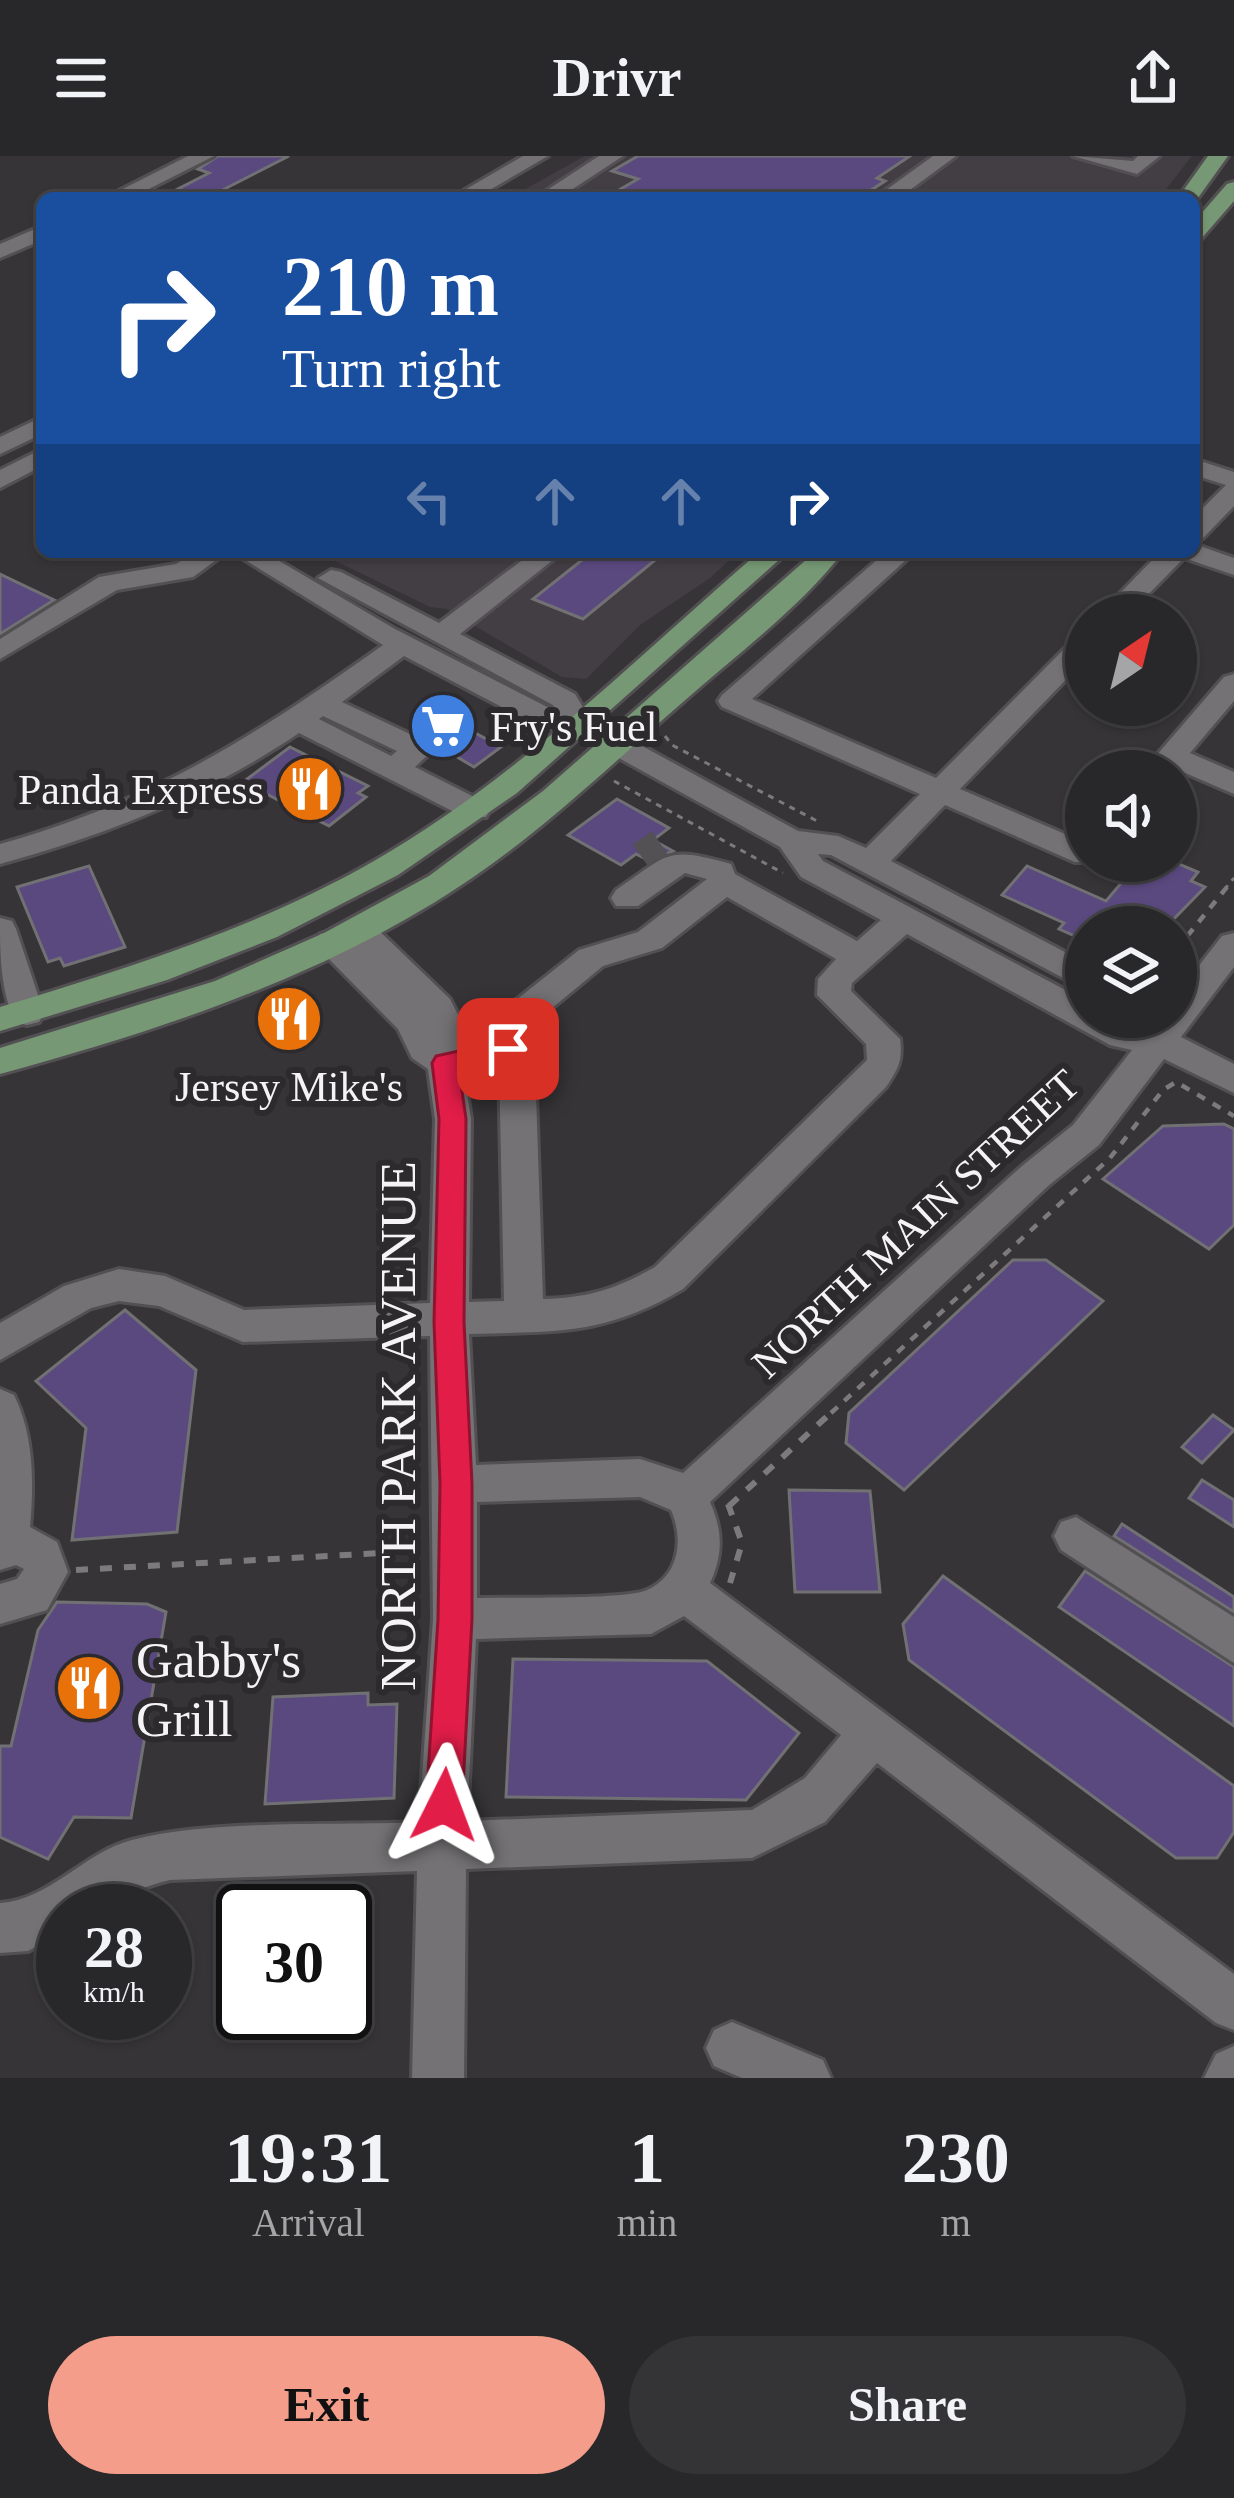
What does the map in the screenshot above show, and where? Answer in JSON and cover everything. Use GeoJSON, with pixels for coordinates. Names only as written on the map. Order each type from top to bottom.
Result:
{"type":"FeatureCollection","features":[{"type":"Feature","properties":{"kind":"main road"},"geometry":{"type":"LineString","coordinates":[[1192,192],[1218,156]]}},
{"type":"Feature","properties":{"kind":"main road"},"geometry":{"type":"LineString","coordinates":[[1200,228],[1234,188]]}},
{"type":"Feature","properties":{"kind":"main road"},"geometry":{"type":"LineString","coordinates":[[14,1016],[266,929],[387,868],[475,810],[768,558]]}},
{"type":"Feature","properties":{"kind":"main road"},"geometry":{"type":"LineString","coordinates":[[0,1060],[97,1036],[199,1002],[345,936],[477,859],[727,651],[824,558]]}},
{"type":"Feature","properties":{"kind":"street"},"geometry":{"type":"LineString","coordinates":[[128,192],[204,156]]}},
{"type":"Feature","properties":{"kind":"street"},"geometry":{"type":"LineString","coordinates":[[472,192],[538,156]]}},
{"type":"Feature","properties":{"kind":"street"},"geometry":{"type":"LineString","coordinates":[[555,192],[613,156]]}},
{"type":"Feature","properties":{"kind":"street"},"geometry":{"type":"LineString","coordinates":[[894,192],[946,156]]}},
{"type":"Feature","properties":{"kind":"street"},"geometry":{"type":"LineString","coordinates":[[1084,156],[1137,168],[1150,156]]}},
{"type":"Feature","properties":{"kind":"street"},"geometry":{"type":"LineString","coordinates":[[0,252],[36,235]]}},
{"type":"Feature","properties":{"kind":"street"},"geometry":{"type":"LineString","coordinates":[[0,480],[36,460]]}},
{"type":"Feature","properties":{"kind":"street"},"geometry":{"type":"LineString","coordinates":[[1200,469],[1234,480]]}},
{"type":"Feature","properties":{"kind":"street"},"geometry":{"type":"LineString","coordinates":[[1200,526],[1234,491]]}},
{"type":"Feature","properties":{"kind":"street"},"geometry":{"type":"LineString","coordinates":[[1200,555],[1234,567]]}},
{"type":"Feature","properties":{"kind":"street"},"geometry":{"type":"LineString","coordinates":[[0,651],[109,583],[184,571],[205,558]]}},
{"type":"Feature","properties":{"kind":"street"},"geometry":{"type":"LineString","coordinates":[[255,558],[402,644],[548,720],[577,723],[791,840],[838,846],[1065,967]]}},
{"type":"Feature","properties":{"kind":"street"},"geometry":{"type":"LineString","coordinates":[[292,558],[566,700],[577,723]]}},
{"type":"Feature","properties":{"kind":"street"},"geometry":{"type":"LineString","coordinates":[[442,634],[542,558]]}},
{"type":"Feature","properties":{"kind":"street"},"geometry":{"type":"LineString","coordinates":[[895,558],[732,701],[1065,846]]}},
{"type":"Feature","properties":{"kind":"street"},"geometry":{"type":"LineString","coordinates":[[1133,594],[1168,558]]}},
{"type":"Feature","properties":{"kind":"street"},"geometry":{"type":"LineString","coordinates":[[0,854],[149,805],[298,719],[402,644]]}},
{"type":"Feature","properties":{"kind":"street"},"geometry":{"type":"LineString","coordinates":[[870,863],[1065,664]]}},
{"type":"Feature","properties":{"kind":"street"},"geometry":{"type":"LineString","coordinates":[[1177,750],[1234,683]]}},
{"type":"Feature","properties":{"kind":"street"},"geometry":{"type":"LineString","coordinates":[[298,719],[406,759],[475,810]]}},
{"type":"Feature","properties":{"kind":"street"},"geometry":{"type":"LineString","coordinates":[[298,719],[394,794],[389,804]]}},
{"type":"Feature","properties":{"kind":"street"},"geometry":{"type":"LineString","coordinates":[[1197,773],[1234,784]]}},
{"type":"Feature","properties":{"kind":"street"},"geometry":{"type":"LineString","coordinates":[[791,840],[812,869],[1065,1006]]}},
{"type":"Feature","properties":{"kind":"street"},"geometry":{"type":"LineString","coordinates":[[723,877],[680,861],[618,907],[655,852],[674,846],[857,956]]}},
{"type":"Feature","properties":{"kind":"street"},"geometry":{"type":"LineString","coordinates":[[524,1318],[518,1066],[503,1036],[508,1025],[591,958],[650,940],[723,877]]}},
{"type":"Feature","properties":{"kind":"street"},"geometry":{"type":"LineString","coordinates":[[0,1342],[68,1298],[116,1285],[164,1291],[211,1316],[243,1325],[524,1318],[588,1314],[628,1302],[669,1278],[874,1078],[885,1061],[883,1039],[834,995],[836,979],[903,919]]}},
{"type":"Feature","properties":{"kind":"street"},"geometry":{"type":"LineString","coordinates":[[1,935],[14,1016]]}},
{"type":"Feature","properties":{"kind":"street"},"geometry":{"type":"LineString","coordinates":[[345,936],[412,1022],[424,1048],[445,1063],[508,1049]]}},
{"type":"Feature","properties":{"kind":"street","name":"NORTH MAIN STREET"},"geometry":{"type":"LineString","coordinates":[[1197,983],[1234,944]]}},
{"type":"Feature","properties":{"kind":"street","name":"NORTH MAIN STREET"},"geometry":{"type":"LineString","coordinates":[[702,1493],[1035,1176],[1086,1135],[1148,1038]]}},
{"type":"Feature","properties":{"kind":"street"},"geometry":{"type":"LineString","coordinates":[[1168,1038],[1234,1080]]}},
{"type":"Feature","properties":{"kind":"street","name":"NORTH PARK AVENUE"},"geometry":{"type":"LineString","coordinates":[[438,2078],[456,1484],[449,1322],[453,1119],[445,1063]]}},
{"type":"Feature","properties":{"kind":"street"},"geometry":{"type":"LineString","coordinates":[[0,1407],[12,1450],[13,1498],[3,1549],[35,1549],[42,1555],[46,1572],[31,1596],[1,1606]]}},
{"type":"Feature","properties":{"kind":"street"},"geometry":{"type":"LineString","coordinates":[[456,1484],[640,1478],[702,1493],[697,1521],[705,1592],[872,1732],[1234,2005]]}},
{"type":"Feature","properties":{"kind":"street"},"geometry":{"type":"LineString","coordinates":[[1076,1536],[1234,1642]]}},
{"type":"Feature","properties":{"kind":"street"},"geometry":{"type":"LineString","coordinates":[[455,1619],[651,1613],[705,1592]]}},
{"type":"Feature","properties":{"kind":"street"},"geometry":{"type":"LineString","coordinates":[[0,1928],[28,1926],[128,1864],[170,1856],[752,1834],[816,1804],[872,1732]]}},
{"type":"Feature","properties":{"kind":"street"},"geometry":{"type":"LineString","coordinates":[[732,2048],[805,2078]]}},
{"type":"Feature","properties":{"kind":"path"},"geometry":{"type":"LineString","coordinates":[[1197,924],[1234,878]]}},
{"type":"Feature","properties":{"kind":"path"},"geometry":{"type":"LineString","coordinates":[[729,1506],[1110,1158],[1163,1090],[1175,1082],[1234,1116]]}},
{"type":"Feature","properties":{"kind":"path"},"geometry":{"type":"LineString","coordinates":[[702,1493],[729,1506],[743,1537],[743,1551],[705,1592]]}},
{"type":"Feature","properties":{"kind":"path"},"geometry":{"type":"LineString","coordinates":[[46,1572],[455,1550]]}},
{"type":"Feature","properties":{"kind":"shaded area"},"geometry":{"type":"Polygon","coordinates":[[[585,156],[1192,156],[1164,192],[520,192],[585,156]]]}},
{"type":"Feature","properties":{"kind":"shaded area"},"geometry":{"type":"Polygon","coordinates":[[[329,558],[732,558],[640,625],[586,679],[562,677],[446,609],[430,607],[329,558]]]}},
{"type":"Feature","properties":{"kind":"building"},"geometry":{"type":"Polygon","coordinates":[[[218,156],[289,156],[219,192],[178,189],[209,173],[198,169],[218,156]]]}},
{"type":"Feature","properties":{"kind":"building"},"geometry":{"type":"Polygon","coordinates":[[[638,156],[910,156],[877,178],[885,181],[868,192],[615,192],[638,179],[612,171],[638,156]]]}},
{"type":"Feature","properties":{"kind":"building"},"geometry":{"type":"Polygon","coordinates":[[[584,558],[658,558],[583,619],[533,599],[584,558]]]}},
{"type":"Feature","properties":{"kind":"building"},"geometry":{"type":"Polygon","coordinates":[[[0,574],[54,600],[0,634],[0,574]]]}},
{"type":"Feature","properties":{"kind":"building","name":"Fry's Fuel"},"geometry":{"type":"Polygon","coordinates":[[[442,715],[501,747],[474,767],[417,733],[442,715]]]}},
{"type":"Feature","properties":{"kind":"building","name":"Panda Express"},"geometry":{"type":"Polygon","coordinates":[[[290,747],[368,786],[358,793],[366,797],[329,826],[243,782],[290,747]]]}},
{"type":"Feature","properties":{"kind":"building"},"geometry":{"type":"Polygon","coordinates":[[[617,799],[669,828],[653,840],[673,851],[650,861],[636,854],[621,865],[568,835],[617,799]]]}},
{"type":"Feature","properties":{"kind":"building"},"geometry":{"type":"Polygon","coordinates":[[[89,866],[125,947],[64,966],[60,958],[48,962],[17,887],[89,866]]]}},
{"type":"Feature","properties":{"kind":"building"},"geometry":{"type":"Polygon","coordinates":[[[1027,866],[1106,901],[1122,882],[1193,882],[1205,887],[1186,906],[1065,906],[1065,932],[1059,929],[1064,923],[1002,895],[1027,866]]]}},
{"type":"Feature","properties":{"kind":"building"},"geometry":{"type":"Polygon","coordinates":[[[1224,1124],[1234,1129],[1234,1225],[1209,1249],[1103,1179],[1163,1126],[1224,1124]]]}},
{"type":"Feature","properties":{"kind":"building"},"geometry":{"type":"Polygon","coordinates":[[[1013,1260],[1046,1260],[1103,1301],[904,1490],[846,1443],[849,1413],[1013,1260]]]}},
{"type":"Feature","properties":{"kind":"building"},"geometry":{"type":"Polygon","coordinates":[[[125,1310],[196,1370],[177,1532],[72,1540],[86,1428],[36,1381],[125,1310]]]}},
{"type":"Feature","properties":{"kind":"building"},"geometry":{"type":"Polygon","coordinates":[[[1213,1415],[1234,1430],[1202,1463],[1182,1447],[1213,1415]]]}},
{"type":"Feature","properties":{"kind":"building"},"geometry":{"type":"Polygon","coordinates":[[[1202,1480],[1234,1500],[1234,1527],[1189,1498],[1202,1480]]]}},
{"type":"Feature","properties":{"kind":"building"},"geometry":{"type":"Polygon","coordinates":[[[789,1490],[870,1491],[880,1592],[795,1592],[789,1490]]]}},
{"type":"Feature","properties":{"kind":"building"},"geometry":{"type":"Polygon","coordinates":[[[1122,1524],[1234,1597],[1234,1612],[1114,1536],[1122,1524]]]}},
{"type":"Feature","properties":{"kind":"building"},"geometry":{"type":"Polygon","coordinates":[[[1085,1571],[1234,1667],[1234,1726],[1059,1607],[1085,1571]]]}},
{"type":"Feature","properties":{"kind":"building"},"geometry":{"type":"Polygon","coordinates":[[[943,1576],[1234,1786],[1234,1832],[1217,1858],[1176,1858],[909,1660],[903,1624],[943,1576]]]}},
{"type":"Feature","properties":{"kind":"building","name":"Gabby's Grill"},"geometry":{"type":"Polygon","coordinates":[[[57,1602],[147,1604],[166,1612],[131,1818],[74,1817],[48,1859],[0,1837],[0,1746],[11,1746],[38,1630],[57,1602]]]}},
{"type":"Feature","properties":{"kind":"building"},"geometry":{"type":"Polygon","coordinates":[[[513,1659],[707,1661],[799,1733],[746,1800],[506,1797],[513,1659]]]}},
{"type":"Feature","properties":{"kind":"building"},"geometry":{"type":"Polygon","coordinates":[[[368,1693],[368,1705],[397,1704],[394,1798],[265,1804],[273,1697],[368,1693]]]}},
{"type":"Feature","properties":{"kind":"tunnel"},"geometry":{"type":"LineString","coordinates":[[641,856],[660,843]]}},
{"type":"Feature","properties":{"kind":"place","name":"Fry's Fuel"},"geometry":{"type":"Point","coordinates":[443,726]}},
{"type":"Feature","properties":{"kind":"place","name":"Panda Express"},"geometry":{"type":"Point","coordinates":[310,789]}},
{"type":"Feature","properties":{"kind":"place","name":"Jersey Mike's"},"geometry":{"type":"Point","coordinates":[289,1019]}},
{"type":"Feature","properties":{"kind":"place","name":"Gabby's Grill"},"geometry":{"type":"Point","coordinates":[89,1688]}},
{"type":"Feature","properties":{"kind":"route"},"geometry":{"type":"LineString","coordinates":[[444,1805],[455,1619],[456,1484],[449,1322],[453,1119],[445,1063],[508,1049]]}}]}
